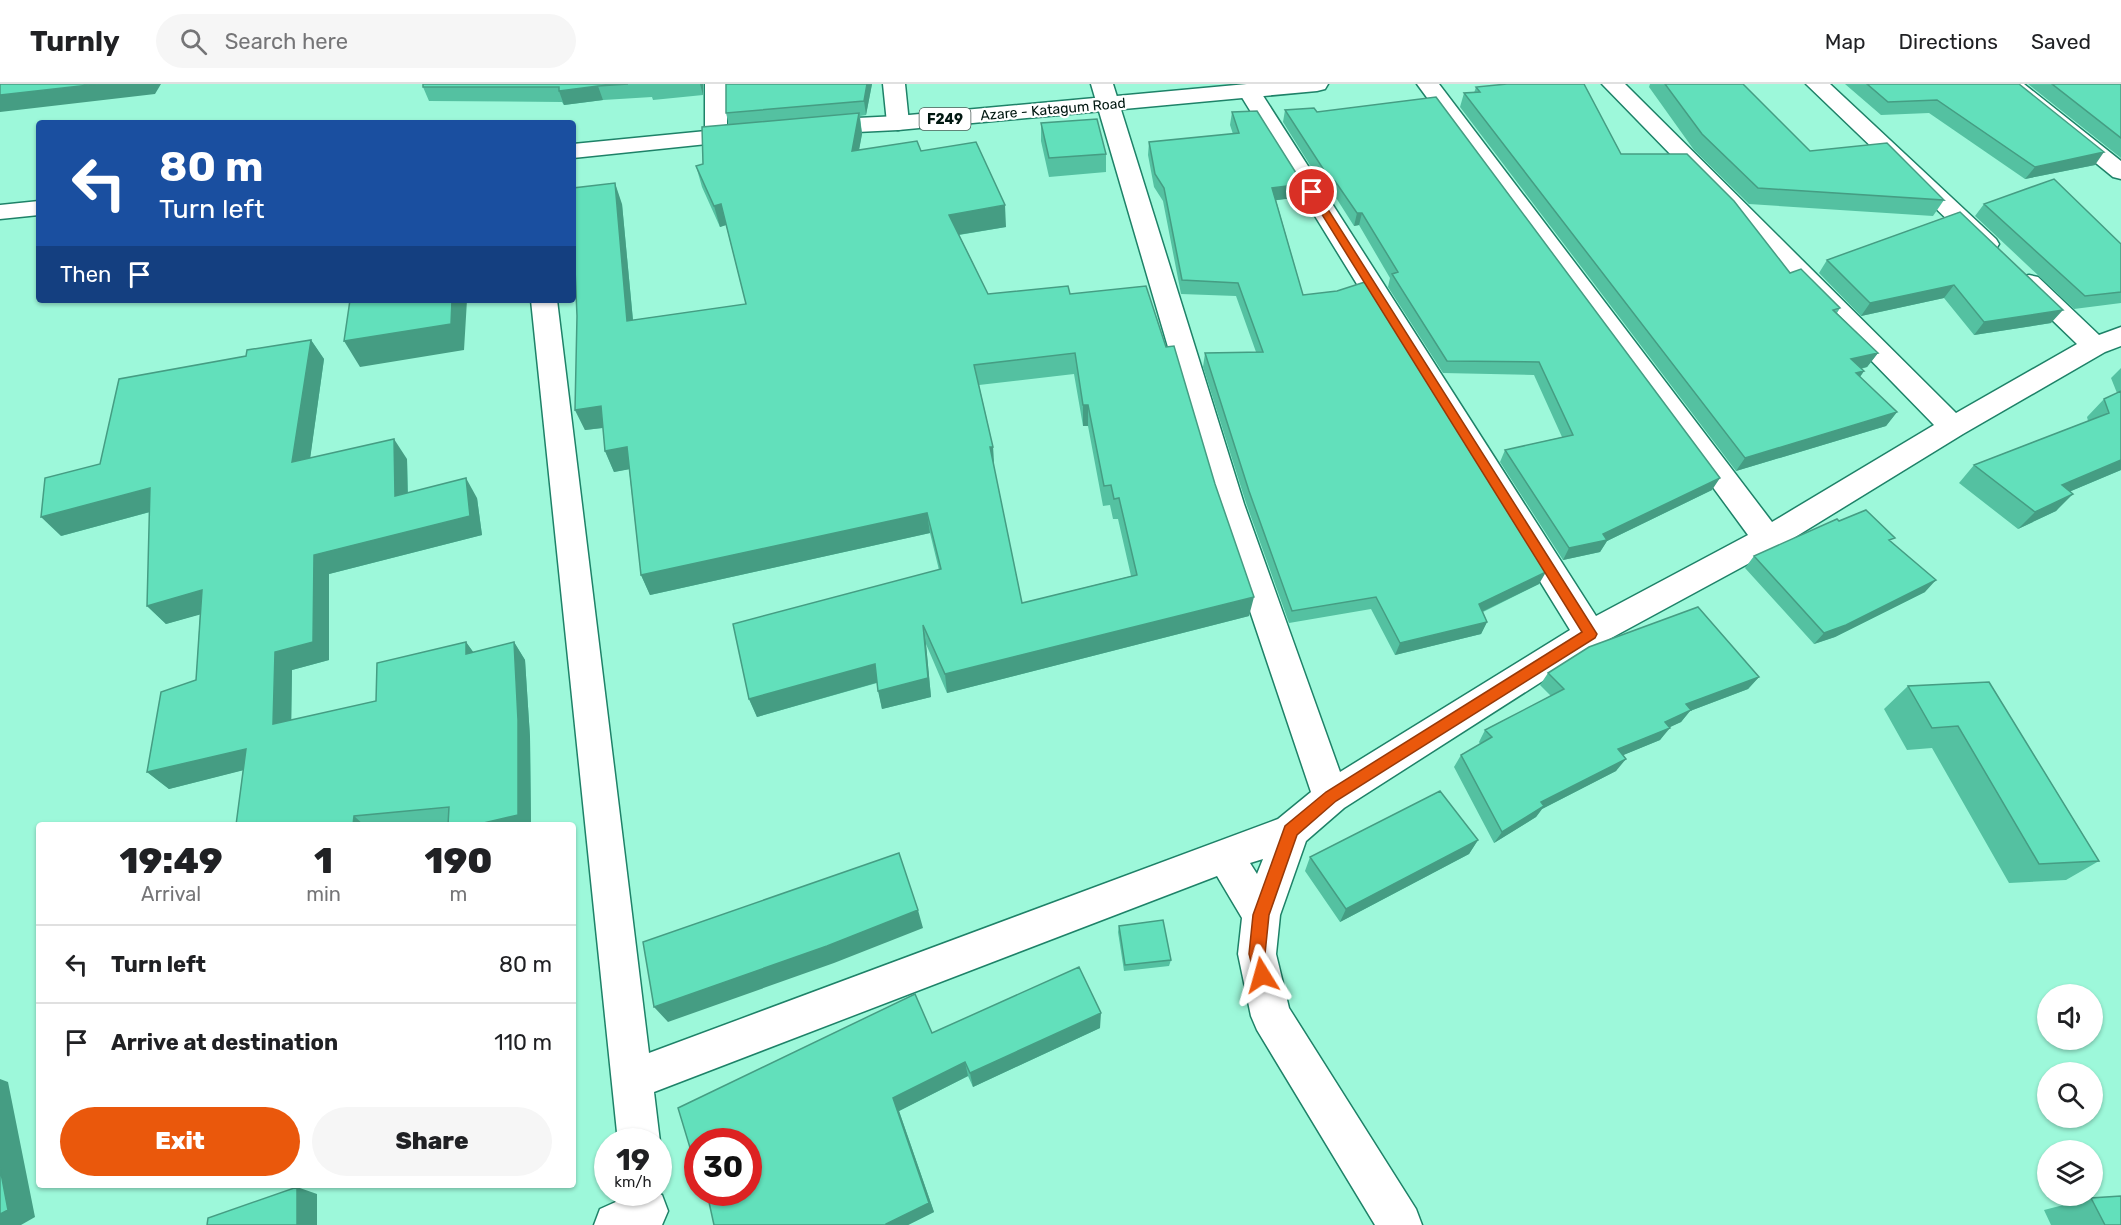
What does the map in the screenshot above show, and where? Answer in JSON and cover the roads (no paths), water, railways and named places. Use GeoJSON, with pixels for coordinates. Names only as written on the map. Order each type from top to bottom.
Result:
{"type":"FeatureCollection","features":[{"type":"Feature","properties":{"kind":"street"},"geometry":{"type":"LineString","coordinates":[[716,84],[716,137]]}},
{"type":"Feature","properties":{"kind":"street"},"geometry":{"type":"LineString","coordinates":[[894,84],[898,123]]}},
{"type":"Feature","properties":{"kind":"street","name":"Azare - Katagum Road"},"geometry":{"type":"LineString","coordinates":[[798,129],[898,123],[1105,94],[1249,91],[1317,84]]}},
{"type":"Feature","properties":{"kind":"street"},"geometry":{"type":"LineString","coordinates":[[1428,84],[1768,539]]}},
{"type":"Feature","properties":{"kind":"street"},"geometry":{"type":"LineString","coordinates":[[1613,84],[1953,428]]}},
{"type":"Feature","properties":{"kind":"street"},"geometry":{"type":"LineString","coordinates":[[632,1080],[1291,831],[1331,797],[1590,634],[1768,539],[1953,428],[2108,341],[2004,260],[1817,84]]}},
{"type":"Feature","properties":{"kind":"street"},"geometry":{"type":"LineString","coordinates":[[2010,84],[2121,172]]}},
{"type":"Feature","properties":{"kind":"street"},"geometry":{"type":"LineString","coordinates":[[1249,91],[1590,634]]}},
{"type":"Feature","properties":{"kind":"street"},"geometry":{"type":"LineString","coordinates":[[1105,94],[1229,504],[1331,797]]}},
{"type":"Feature","properties":{"kind":"street"},"geometry":{"type":"LineString","coordinates":[[576,151],[763,132]]}},
{"type":"Feature","properties":{"kind":"street"},"geometry":{"type":"LineString","coordinates":[[0,212],[36,208]]}},
{"type":"Feature","properties":{"kind":"street"},"geometry":{"type":"LineString","coordinates":[[544,303],[637,1128]]}},
{"type":"Feature","properties":{"kind":"street"},"geometry":{"type":"LineString","coordinates":[[1291,831],[1261,915],[1257,954],[1271,1016],[1400,1225]]}},
{"type":"Feature","properties":{"kind":"street"},"geometry":{"type":"LineString","coordinates":[[1225,856],[1261,915]]}}]}
